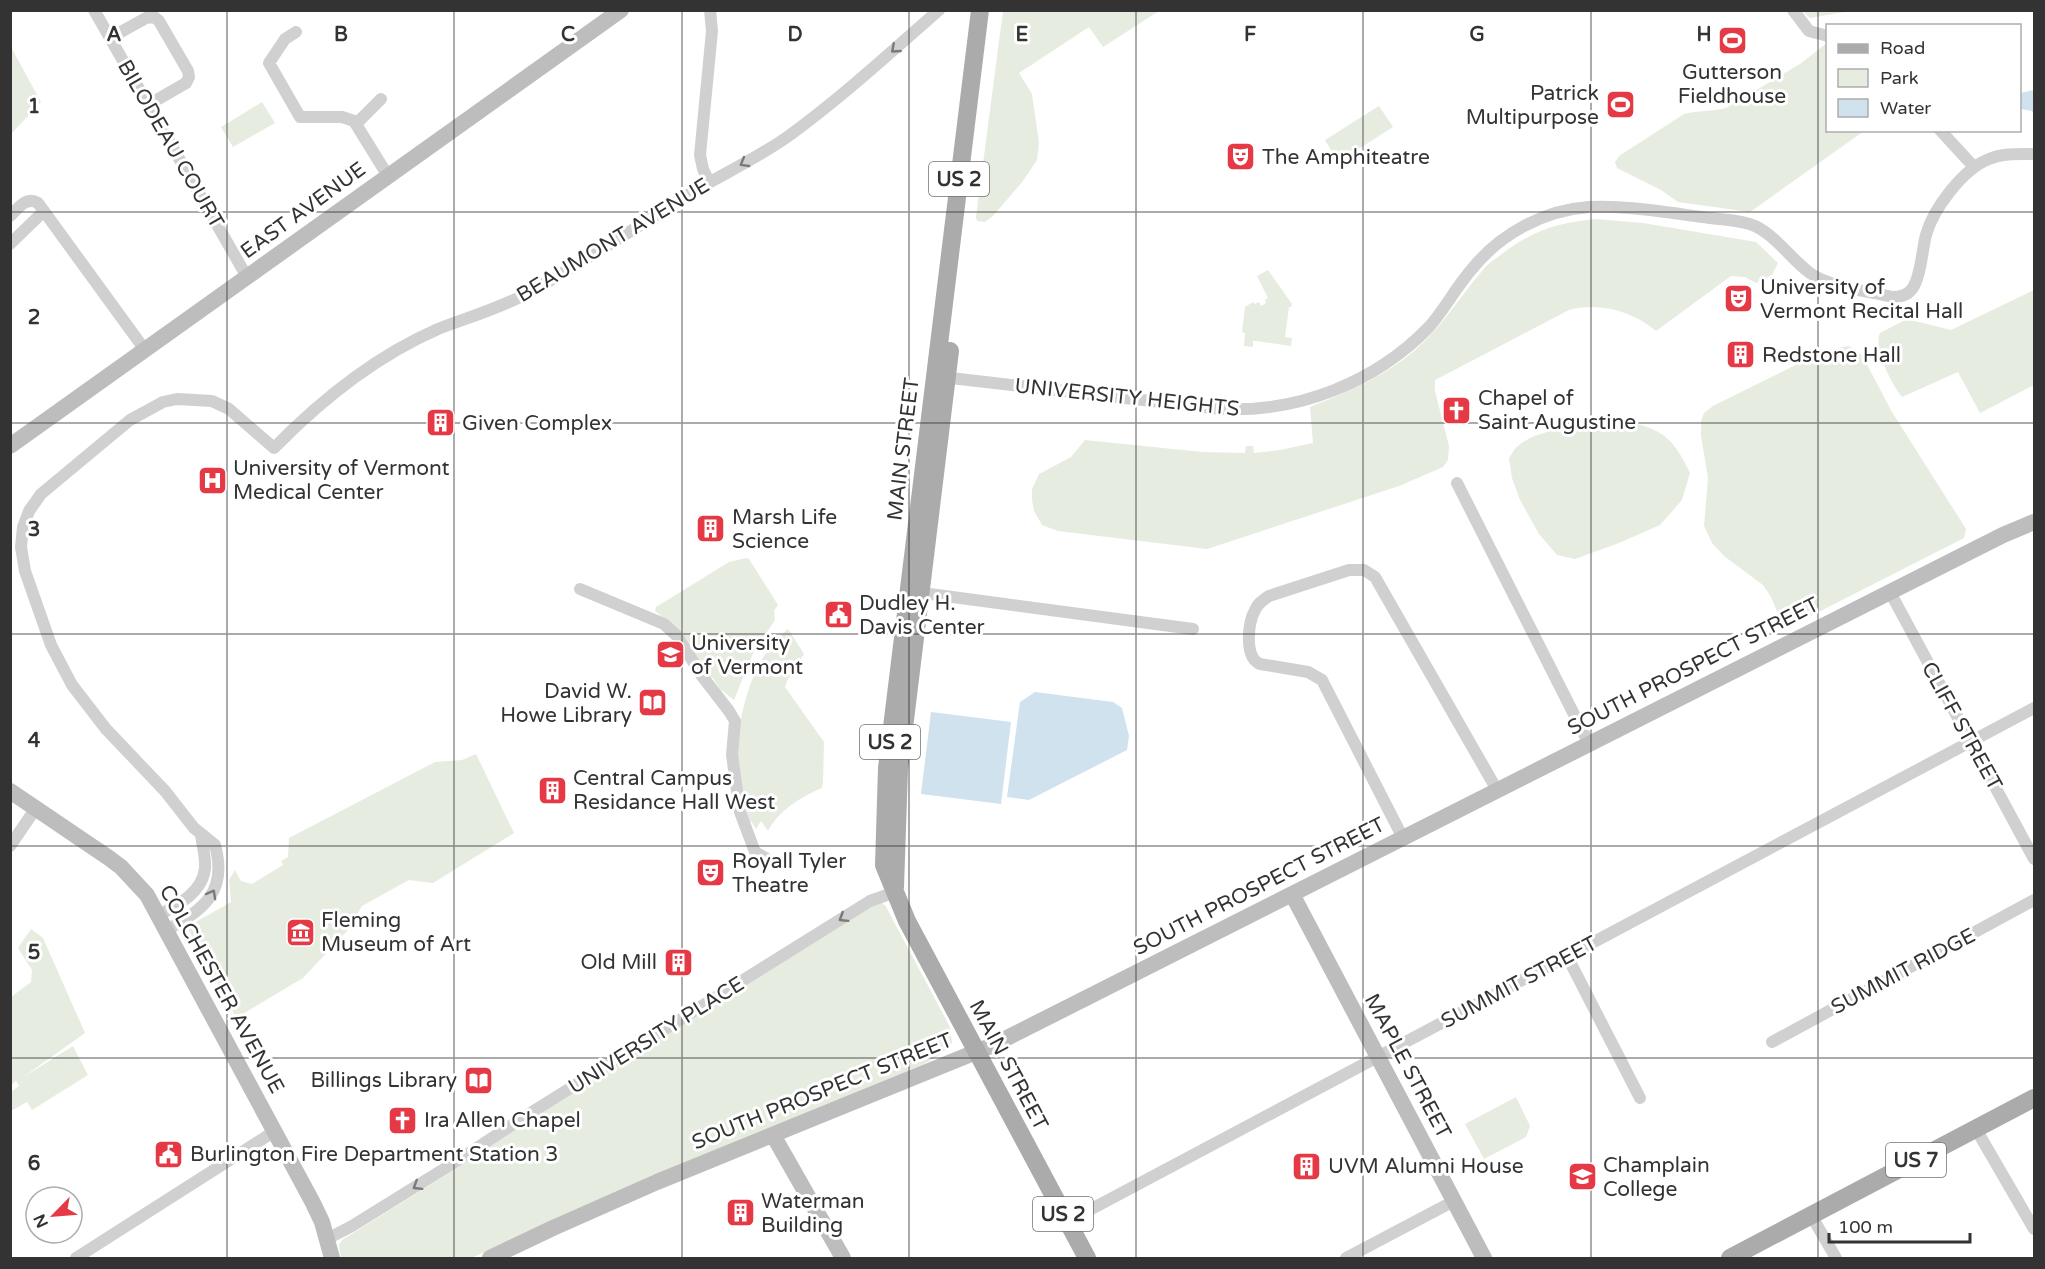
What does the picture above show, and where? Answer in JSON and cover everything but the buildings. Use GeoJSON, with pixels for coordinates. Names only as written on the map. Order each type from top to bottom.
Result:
{"type":"FeatureCollection","features":[{"type":"Feature","properties":{"kind":"main road","name":"MAIN STREET"},"geometry":{"type":"LineString","coordinates":[[941,377],[980,10]]}},
{"type":"Feature","properties":{"kind":"main road","name":"MAIN STREET"},"geometry":{"type":"LineString","coordinates":[[992,10],[914,592],[899,769],[895,892],[907,921],[1087,1258]]}},
{"type":"Feature","properties":{"kind":"main road","name":"US 7"},"geometry":{"type":"LineString","coordinates":[[1731,1258],[2034,1098]]}},
{"type":"Feature","properties":{"kind":"street","name":"BILODEAU COURT"},"geometry":{"type":"LineString","coordinates":[[94,10],[247,277]]}},
{"type":"Feature","properties":{"kind":"street","name":"EAST AVENUE"},"geometry":{"type":"LineString","coordinates":[[10,446],[621,10]]}},
{"type":"Feature","properties":{"kind":"street"},"geometry":{"type":"LineString","coordinates":[[709,182],[700,154],[712,31],[710,10]]}},
{"type":"Feature","properties":{"kind":"street","name":"BEAUMONT AVENUE"},"geometry":{"type":"LineString","coordinates":[[163,922],[198,885],[205,869],[201,834],[153,778],[106,729],[72,686],[51,645],[25,571],[21,547],[23,527],[29,512],[41,494],[130,420],[163,402],[185,399],[212,401],[229,409],[274,448],[298,423],[355,376],[437,330],[487,312],[529,292],[796,131],[822,112],[939,10]]}},
{"type":"Feature","properties":{"kind":"street"},"geometry":{"type":"LineString","coordinates":[[1793,10],[1809,31],[1826,36]]}},
{"type":"Feature","properties":{"kind":"street"},"geometry":{"type":"LineString","coordinates":[[110,38],[146,18],[154,17],[159,21],[188,71],[189,77],[186,83],[148,105]]}},
{"type":"Feature","properties":{"kind":"street"},"geometry":{"type":"LineString","coordinates":[[296,32],[285,39],[269,63],[300,117],[349,118],[356,124],[388,176]]}},
{"type":"Feature","properties":{"kind":"street"},"geometry":{"type":"LineString","coordinates":[[356,124],[381,99]]}},
{"type":"Feature","properties":{"kind":"street"},"geometry":{"type":"LineString","coordinates":[[1942,132],[1974,167],[1991,158],[2034,154]]}},
{"type":"Feature","properties":{"kind":"street","name":"UNIVERSITY HEIGHTS"},"geometry":{"type":"LineString","coordinates":[[941,377],[1221,409],[1250,410],[1300,403],[1352,382],[1405,348],[1438,315],[1480,259],[1508,236],[1546,216],[1589,207],[1658,211],[1752,224],[1766,232],[1797,262],[1818,278],[1899,297],[1910,291],[1914,285],[1928,231],[1936,212],[1974,167]]}},
{"type":"Feature","properties":{"kind":"street"},"geometry":{"type":"LineString","coordinates":[[10,216],[24,202],[36,201],[145,350]]}},
{"type":"Feature","properties":{"kind":"street"},"geometry":{"type":"LineString","coordinates":[[10,244],[44,211]]}},
{"type":"Feature","properties":{"kind":"street"},"geometry":{"type":"LineString","coordinates":[[1457,483],[1589,744]]}},
{"type":"Feature","properties":{"kind":"street","name":"SOUTH PROSPECT STREET"},"geometry":{"type":"LineString","coordinates":[[490,1258],[615,1201],[977,1052],[2003,535],[2034,522]]}},
{"type":"Feature","properties":{"kind":"street"},"geometry":{"type":"LineString","coordinates":[[1402,838],[1325,684],[1318,676],[1308,672],[1260,664],[1250,656],[1252,616],[1259,603],[1269,596],[1349,570],[1364,570],[1375,577],[1497,790]]}},
{"type":"Feature","properties":{"kind":"street"},"geometry":{"type":"LineString","coordinates":[[580,589],[664,624],[677,636],[702,676],[735,721],[732,755],[740,812],[755,852],[769,860]]}},
{"type":"Feature","properties":{"kind":"street"},"geometry":{"type":"LineString","coordinates":[[914,592],[1193,629]]}},
{"type":"Feature","properties":{"kind":"street","name":"CLIFF STREET"},"geometry":{"type":"LineString","coordinates":[[1890,592],[2034,859]]}},
{"type":"Feature","properties":{"kind":"street","name":"SUMMIT STREET"},"geometry":{"type":"LineString","coordinates":[[1067,1222],[2034,708]]}},
{"type":"Feature","properties":{"kind":"street","name":"COLCHESTER AVENUE"},"geometry":{"type":"LineString","coordinates":[[10,791],[121,867],[147,895],[313,1203],[332,1258]]}},
{"type":"Feature","properties":{"kind":"street"},"geometry":{"type":"LineString","coordinates":[[10,846],[36,808]]}},
{"type":"Feature","properties":{"kind":"street","name":"UNIVERSITY PLACE"},"geometry":{"type":"LineString","coordinates":[[327,1239],[460,1159],[870,901],[895,892]]}},
{"type":"Feature","properties":{"kind":"street","name":"MAPLE STREET"},"geometry":{"type":"LineString","coordinates":[[1292,894],[1484,1258]]}},
{"type":"Feature","properties":{"kind":"street","name":"SUMMIT RIDGE"},"geometry":{"type":"LineString","coordinates":[[1772,1042],[2034,900]]}},
{"type":"Feature","properties":{"kind":"street"},"geometry":{"type":"LineString","coordinates":[[1567,956],[1640,1098]]}},
{"type":"Feature","properties":{"kind":"street"},"geometry":{"type":"LineString","coordinates":[[1976,1129],[2034,1228]]}},
{"type":"Feature","properties":{"kind":"street"},"geometry":{"type":"LineString","coordinates":[[75,1258],[275,1131]]}},
{"type":"Feature","properties":{"kind":"street"},"geometry":{"type":"LineString","coordinates":[[773,1135],[843,1258]]}},
{"type":"Feature","properties":{"kind":"street"},"geometry":{"type":"LineString","coordinates":[[1346,1258],[1454,1201]]}},
{"type":"Feature","properties":{"kind":"street"},"geometry":{"type":"LineString","coordinates":[[1811,1215],[1836,1258]]}},
{"type":"Feature","properties":{"kind":"green space"},"geometry":{"type":"Polygon","coordinates":[[[1003,11],[1159,11],[1103,47],[1089,27],[1019,73],[1032,94],[1039,143],[1037,160],[1023,181],[985,222],[977,221],[976,217],[1003,11]]]}},
{"type":"Feature","properties":{"kind":"green space"},"geometry":{"type":"Polygon","coordinates":[[[1802,11],[1850,11],[1810,18],[1802,11]]]}},
{"type":"Feature","properties":{"kind":"green space"},"geometry":{"type":"Polygon","coordinates":[[[1826,44],[1826,132],[1863,132],[1750,212],[1678,202],[1661,190],[1617,168],[1615,162],[1619,156],[1684,114],[1726,108],[1800,64],[1826,44]]]}},
{"type":"Feature","properties":{"kind":"green space"},"geometry":{"type":"Polygon","coordinates":[[[11,47],[41,102],[10,134],[11,47]]]}},
{"type":"Feature","properties":{"kind":"green space"},"geometry":{"type":"Polygon","coordinates":[[[262,102],[275,123],[233,147],[221,127],[262,102]]]}},
{"type":"Feature","properties":{"kind":"green space"},"geometry":{"type":"Polygon","coordinates":[[[1379,106],[1393,127],[1338,162],[1325,140],[1379,106]]]}},
{"type":"Feature","properties":{"kind":"green space"},"geometry":{"type":"Polygon","coordinates":[[[1595,219],[1643,223],[1756,242],[1778,263],[1772,275],[1756,283],[1745,277],[1731,276],[1656,331],[1636,318],[1615,310],[1592,307],[1569,310],[1435,380],[1435,391],[1449,446],[1448,460],[1443,467],[1399,486],[1207,549],[1058,531],[1042,525],[1034,511],[1032,489],[1039,474],[1071,457],[1085,440],[1202,452],[1245,453],[1246,446],[1253,446],[1254,453],[1313,443],[1310,407],[1351,390],[1403,360],[1424,342],[1489,264],[1514,245],[1536,233],[1557,225],[1595,219]]]}},
{"type":"Feature","properties":{"kind":"green space"},"geometry":{"type":"Polygon","coordinates":[[[1268,270],[1292,304],[1289,307],[1285,337],[1292,338],[1291,346],[1253,341],[1253,347],[1244,346],[1245,333],[1242,332],[1245,307],[1253,302],[1255,304],[1259,302],[1261,306],[1266,303],[1265,300],[1268,298],[1257,276],[1268,270]]]}},
{"type":"Feature","properties":{"kind":"green space"},"geometry":{"type":"Polygon","coordinates":[[[2034,290],[2034,385],[1980,413],[1958,372],[1902,397],[1893,384],[1881,357],[1880,333],[1907,319],[1951,330],[2034,290]]]}},
{"type":"Feature","properties":{"kind":"green space"},"geometry":{"type":"Polygon","coordinates":[[[1849,346],[1858,351],[1864,359],[1892,412],[1966,529],[1964,538],[1793,625],[1782,623],[1763,585],[1724,556],[1712,543],[1704,526],[1708,478],[1701,436],[1701,421],[1704,413],[1713,406],[1826,350],[1849,346]]]}},
{"type":"Feature","properties":{"kind":"green space"},"geometry":{"type":"Polygon","coordinates":[[[1622,421],[1657,431],[1672,443],[1690,473],[1682,500],[1660,525],[1575,559],[1557,555],[1539,534],[1520,500],[1512,478],[1509,458],[1518,446],[1539,434],[1568,427],[1622,421]]]}},
{"type":"Feature","properties":{"kind":"green space"},"geometry":{"type":"Polygon","coordinates":[[[749,559],[778,605],[774,611],[775,620],[754,651],[734,700],[709,676],[675,627],[655,611],[656,607],[729,562],[749,559]]]}},
{"type":"Feature","properties":{"kind":"green space"},"geometry":{"type":"Polygon","coordinates":[[[788,629],[804,654],[785,687],[824,742],[823,782],[822,788],[784,811],[768,831],[761,821],[756,829],[751,821],[748,824],[738,769],[738,739],[748,690],[754,675],[771,646],[788,629]]]}},
{"type":"Feature","properties":{"kind":"green space"},"geometry":{"type":"Polygon","coordinates":[[[476,754],[514,833],[433,883],[409,880],[362,906],[347,931],[303,978],[236,1018],[187,927],[231,902],[229,880],[235,870],[241,881],[252,884],[283,865],[281,861],[288,857],[289,838],[435,762],[462,760],[476,754]]]}},
{"type":"Feature","properties":{"kind":"green space"},"geometry":{"type":"Polygon","coordinates":[[[879,902],[885,905],[950,1027],[952,1043],[941,1054],[924,1064],[471,1258],[341,1258],[339,1245],[342,1240],[462,1165],[502,1137],[879,902]]]}},
{"type":"Feature","properties":{"kind":"green space"},"geometry":{"type":"Polygon","coordinates":[[[31,929],[43,938],[85,1033],[22,1078],[73,1046],[88,1075],[32,1110],[27,1102],[11,1111],[11,1092],[19,1086],[16,1081],[11,1085],[11,997],[31,982],[32,970],[18,948],[31,929]]]}},
{"type":"Feature","properties":{"kind":"green space"},"geometry":{"type":"Polygon","coordinates":[[[1516,1097],[1530,1126],[1526,1137],[1484,1159],[1465,1124],[1516,1097]]]}},
{"type":"Feature","properties":{"kind":"water"},"geometry":{"type":"Polygon","coordinates":[[[2034,90],[2034,114],[2032,111],[2021,109],[2021,93],[2034,90]]]}},
{"type":"Feature","properties":{"kind":"water"},"geometry":{"type":"Polygon","coordinates":[[[1035,692],[1113,702],[1122,708],[1129,736],[1127,750],[1029,800],[1007,797],[1020,702],[1035,692]]]}},
{"type":"Feature","properties":{"kind":"water"},"geometry":{"type":"Polygon","coordinates":[[[931,712],[1011,722],[1001,804],[921,794],[931,712]]]}},
{"type":"Feature","properties":{"kind":"place","name":"Gutterson Fieldhouse"},"geometry":{"type":"Point","coordinates":[1732,41]}},
{"type":"Feature","properties":{"kind":"place","name":"Patrick Multipurpose"},"geometry":{"type":"Point","coordinates":[1620,105]}},
{"type":"Feature","properties":{"kind":"place","name":"The Amphiteatre"},"geometry":{"type":"Point","coordinates":[1241,157]}},
{"type":"Feature","properties":{"kind":"place","name":"University of Vermont Recital Hall"},"geometry":{"type":"Point","coordinates":[1739,299]}},
{"type":"Feature","properties":{"kind":"place","name":"Redstone Hall"},"geometry":{"type":"Point","coordinates":[1741,355]}},
{"type":"Feature","properties":{"kind":"place","name":"Chapel of Saint Augustine"},"geometry":{"type":"Point","coordinates":[1457,410]}},
{"type":"Feature","properties":{"kind":"place","name":"Given Complex"},"geometry":{"type":"Point","coordinates":[441,423]}},
{"type":"Feature","properties":{"kind":"place","name":"University of Vermont Medical Center"},"geometry":{"type":"Point","coordinates":[212,480]}},
{"type":"Feature","properties":{"kind":"place","name":"Marsh Life Science"},"geometry":{"type":"Point","coordinates":[711,529]}},
{"type":"Feature","properties":{"kind":"place","name":"Dudley H. Davis Center"},"geometry":{"type":"Point","coordinates":[838,615]}},
{"type":"Feature","properties":{"kind":"place","name":"University of Vermont"},"geometry":{"type":"Point","coordinates":[670,655]}},
{"type":"Feature","properties":{"kind":"place","name":"David W. Howe Library"},"geometry":{"type":"Point","coordinates":[653,703]}},
{"type":"Feature","properties":{"kind":"place","name":"Central Campus Residance Hall West"},"geometry":{"type":"Point","coordinates":[552,790]}},
{"type":"Feature","properties":{"kind":"place","name":"Royall Tyler Theatre"},"geometry":{"type":"Point","coordinates":[711,873]}},
{"type":"Feature","properties":{"kind":"place","name":"Fleming Museum of Art"},"geometry":{"type":"Point","coordinates":[300,932]}},
{"type":"Feature","properties":{"kind":"place","name":"Old Mill"},"geometry":{"type":"Point","coordinates":[678,962]}},
{"type":"Feature","properties":{"kind":"place","name":"Billings Library"},"geometry":{"type":"Point","coordinates":[478,1080]}},
{"type":"Feature","properties":{"kind":"place","name":"Ira Allen Chapel"},"geometry":{"type":"Point","coordinates":[403,1120]}},
{"type":"Feature","properties":{"kind":"place","name":"Burlington Fire Department Station 3"},"geometry":{"type":"Point","coordinates":[169,1154]}},
{"type":"Feature","properties":{"kind":"place","name":"UVM Alumni House"},"geometry":{"type":"Point","coordinates":[1307,1166]}},
{"type":"Feature","properties":{"kind":"place","name":"Champlain College"},"geometry":{"type":"Point","coordinates":[1582,1177]}},
{"type":"Feature","properties":{"kind":"place","name":"Waterman Building"},"geometry":{"type":"Point","coordinates":[740,1213]}}]}
